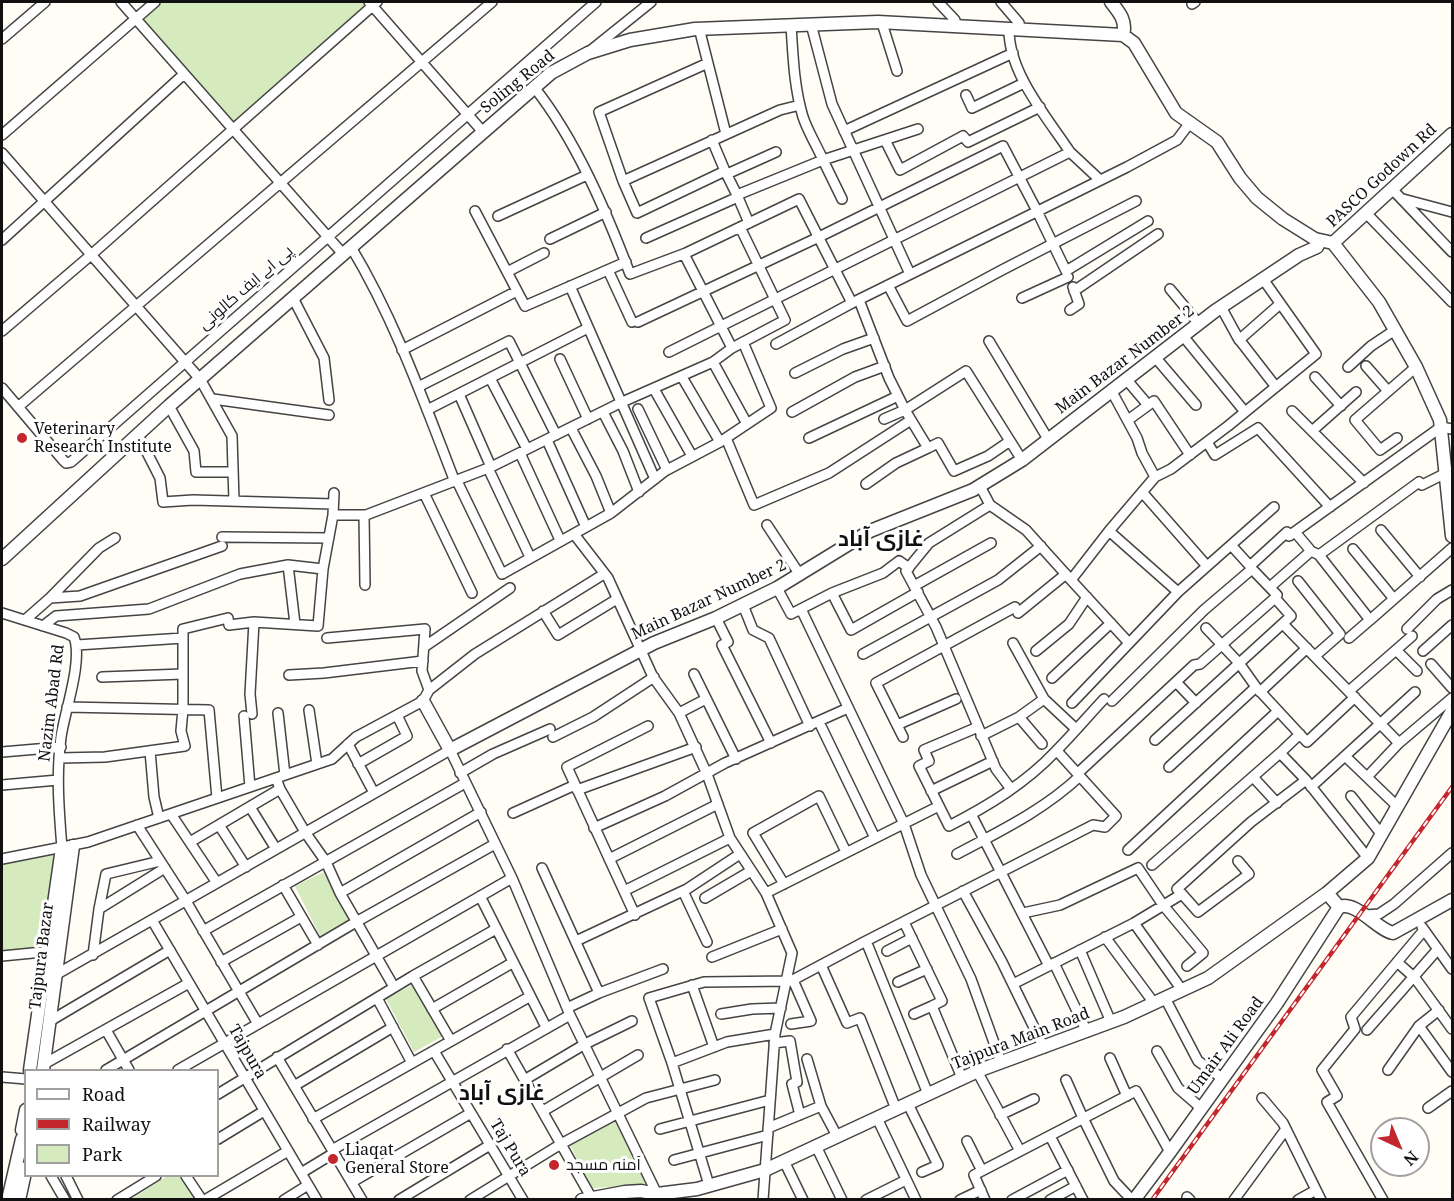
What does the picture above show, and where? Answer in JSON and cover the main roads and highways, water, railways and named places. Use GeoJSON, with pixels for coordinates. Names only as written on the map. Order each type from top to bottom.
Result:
{"type":"FeatureCollection","features":[{"type":"Feature","properties":{"kind":"railway"},"geometry":{"type":"LineString","coordinates":[[1152,1200],[1452,787]]}},
{"type":"Feature","properties":{"kind":"place","name":"Veterinary Research Institute"},"geometry":{"type":"Point","coordinates":[22,438]}},
{"type":"Feature","properties":{"kind":"place","name":"Liaqat General Store"},"geometry":{"type":"Point","coordinates":[333,1159]}},
{"type":"Feature","properties":{"kind":"place","name":"آمنہ مسجد"},"geometry":{"type":"Point","coordinates":[554,1165]}},
{"type":"Feature","properties":{"kind":"district","name":"غازى آباد"},"geometry":{"type":"Point","coordinates":[881,540]}},
{"type":"Feature","properties":{"kind":"district","name":"غازى آباد"},"geometry":{"type":"Point","coordinates":[502,1094]}}]}
